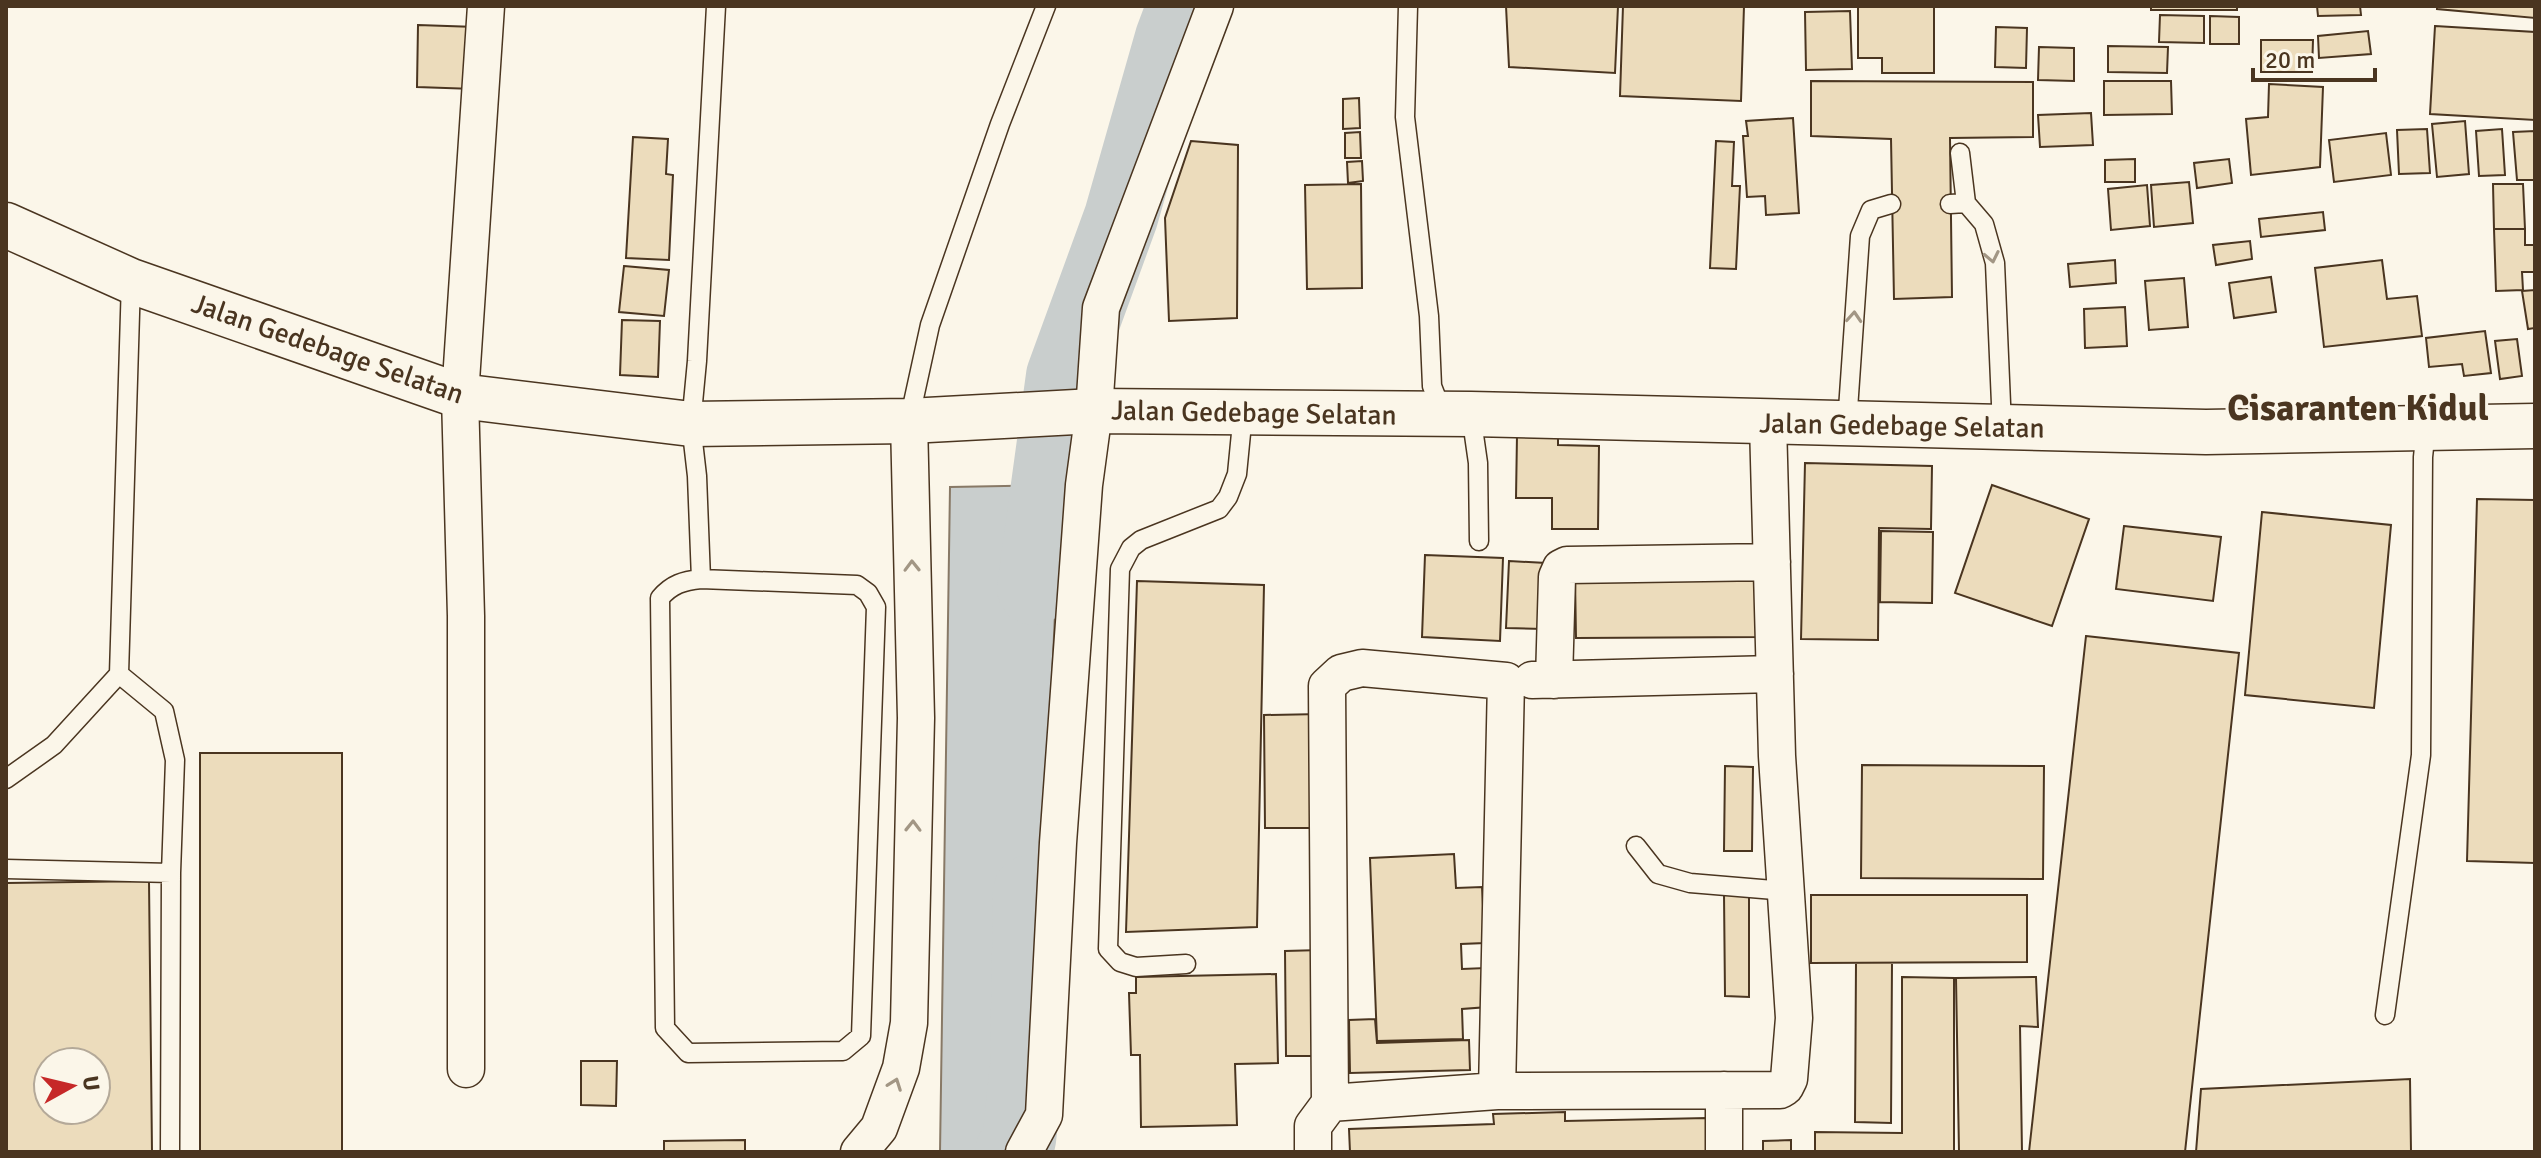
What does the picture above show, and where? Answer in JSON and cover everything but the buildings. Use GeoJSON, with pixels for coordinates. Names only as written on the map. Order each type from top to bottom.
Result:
{"type":"FeatureCollection","features":[{"type":"Feature","properties":{"kind":"main road","name":"Jalan Gedebage Selatan"},"geometry":{"type":"LineString","coordinates":[[6,225],[131,281],[460,396],[691,424],[929,420],[1086,412],[1457,414],[2206,432],[2535,426]]}},
{"type":"Feature","properties":{"kind":"street"},"geometry":{"type":"LineString","coordinates":[[466,1069],[466,616],[460,396],[486,6]]}},
{"type":"Feature","properties":{"kind":"street"},"geometry":{"type":"LineString","coordinates":[[1024,1152],[1044,1115],[1086,412],[1101,308],[1215,6]]}},
{"type":"Feature","properties":{"kind":"street"},"geometry":{"type":"LineString","coordinates":[[859,1152],[879,1128],[901,1068],[909,1023],[916,718],[929,420]]}},
{"type":"Feature","properties":{"kind":"street"},"geometry":{"type":"LineString","coordinates":[[1330,1103],[1497,1091],[1780,1090],[1785,1087],[1789,1079],[1794,1018],[1777,756],[1768,423]]}},
{"type":"Feature","properties":{"kind":"street"},"geometry":{"type":"LineString","coordinates":[[1554,680],[1557,577],[1561,568],[1567,565],[1772,562]]}},
{"type":"Feature","properties":{"kind":"street"},"geometry":{"type":"LineString","coordinates":[[1313,1152],[1313,1126],[1330,1103],[1327,686],[1341,673],[1362,668],[1506,681],[1775,674]]}},
{"type":"Feature","properties":{"kind":"street"},"geometry":{"type":"LineString","coordinates":[[1497,1091],[1506,681]]}},
{"type":"Feature","properties":{"kind":"street"},"geometry":{"type":"LineString","coordinates":[[1724,1090],[1724,1152]]}},
{"type":"Feature","properties":{"kind":"lane"},"geometry":{"type":"LineString","coordinates":[[701,579],[697,476],[691,424],[716,6]]}},
{"type":"Feature","properties":{"kind":"lane"},"geometry":{"type":"LineString","coordinates":[[929,420],[930,325],[1000,124],[1046,6]]}},
{"type":"Feature","properties":{"kind":"lane"},"geometry":{"type":"LineString","coordinates":[[1408,6],[1405,117],[1429,316],[1432,386],[1457,414],[1478,463],[1479,541]]}},
{"type":"Feature","properties":{"kind":"lane"},"geometry":{"type":"LineString","coordinates":[[1960,153],[1958,204],[1984,224],[1995,263],[2002,428]]}},
{"type":"Feature","properties":{"kind":"lane"},"geometry":{"type":"LineString","coordinates":[[1847,425],[1860,236],[1871,210],[1891,204]]}},
{"type":"Feature","properties":{"kind":"lane"},"geometry":{"type":"LineString","coordinates":[[6,779],[54,745],[119,674],[131,281]]}},
{"type":"Feature","properties":{"kind":"lane"},"geometry":{"type":"LineString","coordinates":[[1186,964],[1136,967],[1120,962],[1108,949],[1120,569],[1131,548],[1141,540],[1219,509],[1228,497],[1237,474],[1243,413]]}},
{"type":"Feature","properties":{"kind":"lane"},"geometry":{"type":"LineString","coordinates":[[2385,1015],[2421,755],[2423,457],[2427,426]]}},
{"type":"Feature","properties":{"kind":"lane"},"geometry":{"type":"LineString","coordinates":[[701,579],[857,585],[868,593],[876,607],[861,1036],[843,1051],[688,1053],[665,1028],[660,598],[668,588],[680,582],[701,579]]}},
{"type":"Feature","properties":{"kind":"lane"},"geometry":{"type":"LineString","coordinates":[[119,674],[164,711],[175,760],[171,873],[170,1152]]}},
{"type":"Feature","properties":{"kind":"lane"},"geometry":{"type":"LineString","coordinates":[[1636,846],[1658,874],[1690,883],[1785,891]]}},
{"type":"Feature","properties":{"kind":"lane"},"geometry":{"type":"LineString","coordinates":[[6,869],[171,873]]}},
{"type":"Feature","properties":{"kind":"shaded area"},"geometry":{"type":"Polygon","coordinates":[[[1061,485],[1040,936],[995,1152],[940,1152],[950,487],[1061,485]]]}},
{"type":"Feature","properties":{"kind":"waterway"},"geometry":{"type":"LineString","coordinates":[[1034,588],[1063,376],[1121,217],[1184,6]]}},
{"type":"Feature","properties":{"kind":"waterway"},"geometry":{"type":"LineString","coordinates":[[1012,1152],[1019,1140],[1027,1067],[1030,892]]}},
{"type":"Feature","properties":{"kind":"district","name":"Cisaranten Kidul"},"geometry":{"type":"Point","coordinates":[2358,407]}}]}
